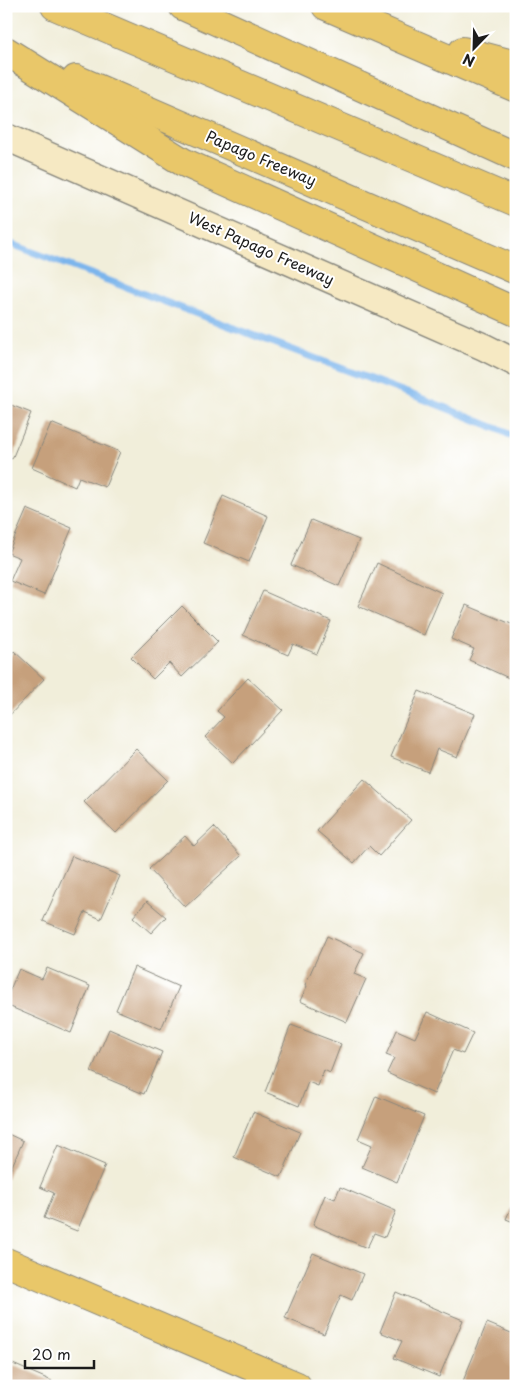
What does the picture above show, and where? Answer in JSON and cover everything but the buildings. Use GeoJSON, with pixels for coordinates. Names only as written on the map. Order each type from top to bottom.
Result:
{"type":"FeatureCollection","features":[{"type":"Feature","properties":{"kind":"main road"},"geometry":{"type":"LineString","coordinates":[[55,6],[516,202]]}},
{"type":"Feature","properties":{"kind":"main road"},"geometry":{"type":"LineString","coordinates":[[183,6],[516,157]]}},
{"type":"Feature","properties":{"kind":"main road"},"geometry":{"type":"LineString","coordinates":[[326,6],[516,88]]}},
{"type":"Feature","properties":{"kind":"main road"},"geometry":{"type":"LineString","coordinates":[[370,26],[516,65]]}},
{"type":"Feature","properties":{"kind":"main road"},"geometry":{"type":"LineString","coordinates":[[6,50],[183,162],[516,312]]}},
{"type":"Feature","properties":{"kind":"main road","name":"Papago Freeway"},"geometry":{"type":"LineString","coordinates":[[6,50],[516,270]]}},
{"type":"Feature","properties":{"kind":"main road","name":"West Papago Freeway"},"geometry":{"type":"LineString","coordinates":[[6,137],[466,339],[516,363]]}},
{"type":"Feature","properties":{"kind":"main road"},"geometry":{"type":"LineString","coordinates":[[6,1262],[297,1386]]}},
{"type":"Feature","properties":{"kind":"waterway"},"geometry":{"type":"LineString","coordinates":[[6,242],[431,402],[516,438]]}}]}
